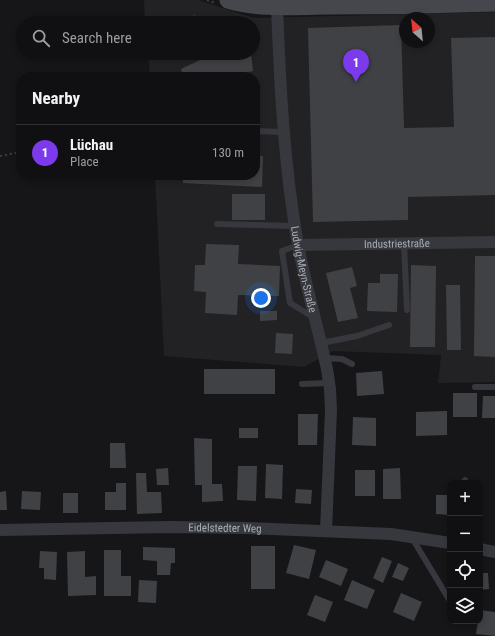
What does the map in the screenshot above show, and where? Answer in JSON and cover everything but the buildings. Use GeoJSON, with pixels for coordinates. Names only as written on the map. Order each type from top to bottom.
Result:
{"type":"FeatureCollection","features":[{"type":"Feature","properties":{"kind":"street"},"geometry":{"type":"LineString","coordinates":[[228,0],[237,3],[277,6],[495,3]]}},
{"type":"Feature","properties":{"kind":"street","name":"Ludwig-Meyn-Straße"},"geometry":{"type":"LineString","coordinates":[[277,6],[280,87],[286,164],[298,245],[330,383],[331,410],[326,531]]}},
{"type":"Feature","properties":{"kind":"street","name":"Industriestraße"},"geometry":{"type":"LineString","coordinates":[[298,245],[495,242]]}},
{"type":"Feature","properties":{"kind":"street","name":"Eidelstedter Weg"},"geometry":{"type":"LineString","coordinates":[[0,530],[170,527],[247,528],[391,534],[447,542]]}},
{"type":"Feature","properties":{"kind":"street"},"geometry":{"type":"LineString","coordinates":[[483,550],[495,552]]}},
{"type":"Feature","properties":{"kind":"lane"},"geometry":{"type":"LineString","coordinates":[[260,131],[284,132]]}},
{"type":"Feature","properties":{"kind":"lane"},"geometry":{"type":"LineString","coordinates":[[217,224],[296,226]]}},
{"type":"Feature","properties":{"kind":"lane"},"geometry":{"type":"LineString","coordinates":[[404,243],[407,310]]}},
{"type":"Feature","properties":{"kind":"lane"},"geometry":{"type":"LineString","coordinates":[[298,245],[282,250],[290,303],[315,317]]}},
{"type":"Feature","properties":{"kind":"lane"},"geometry":{"type":"LineString","coordinates":[[321,343],[357,336],[389,325]]}},
{"type":"Feature","properties":{"kind":"lane"},"geometry":{"type":"LineString","coordinates":[[325,358],[342,359],[352,364]]}},
{"type":"Feature","properties":{"kind":"lane"},"geometry":{"type":"LineString","coordinates":[[302,384],[330,383]]}},
{"type":"Feature","properties":{"kind":"lane"},"geometry":{"type":"LineString","coordinates":[[474,387],[495,388]]}},
{"type":"Feature","properties":{"kind":"lane"},"geometry":{"type":"LineString","coordinates":[[412,536],[447,596]]}},
{"type":"Feature","properties":{"kind":"path"},"geometry":{"type":"LineString","coordinates":[[0,156],[16,153]]}},
{"type":"Feature","properties":{"kind":"shaded area"},"geometry":{"type":"Polygon","coordinates":[[[144,0],[198,0],[248,16],[145,16],[144,0]]]}},
{"type":"Feature","properties":{"kind":"shaded area"},"geometry":{"type":"Polygon","coordinates":[[[495,12],[495,382],[438,383],[441,355],[333,351],[304,367],[164,356],[155,180],[260,180],[260,72],[150,72],[149,60],[260,60],[260,18],[399,14],[399,48],[435,48],[435,13],[495,12]]]}},
{"type":"Feature","properties":{"kind":"place","name":"Lüchau"},"geometry":{"type":"Point","coordinates":[356,82]}}]}
